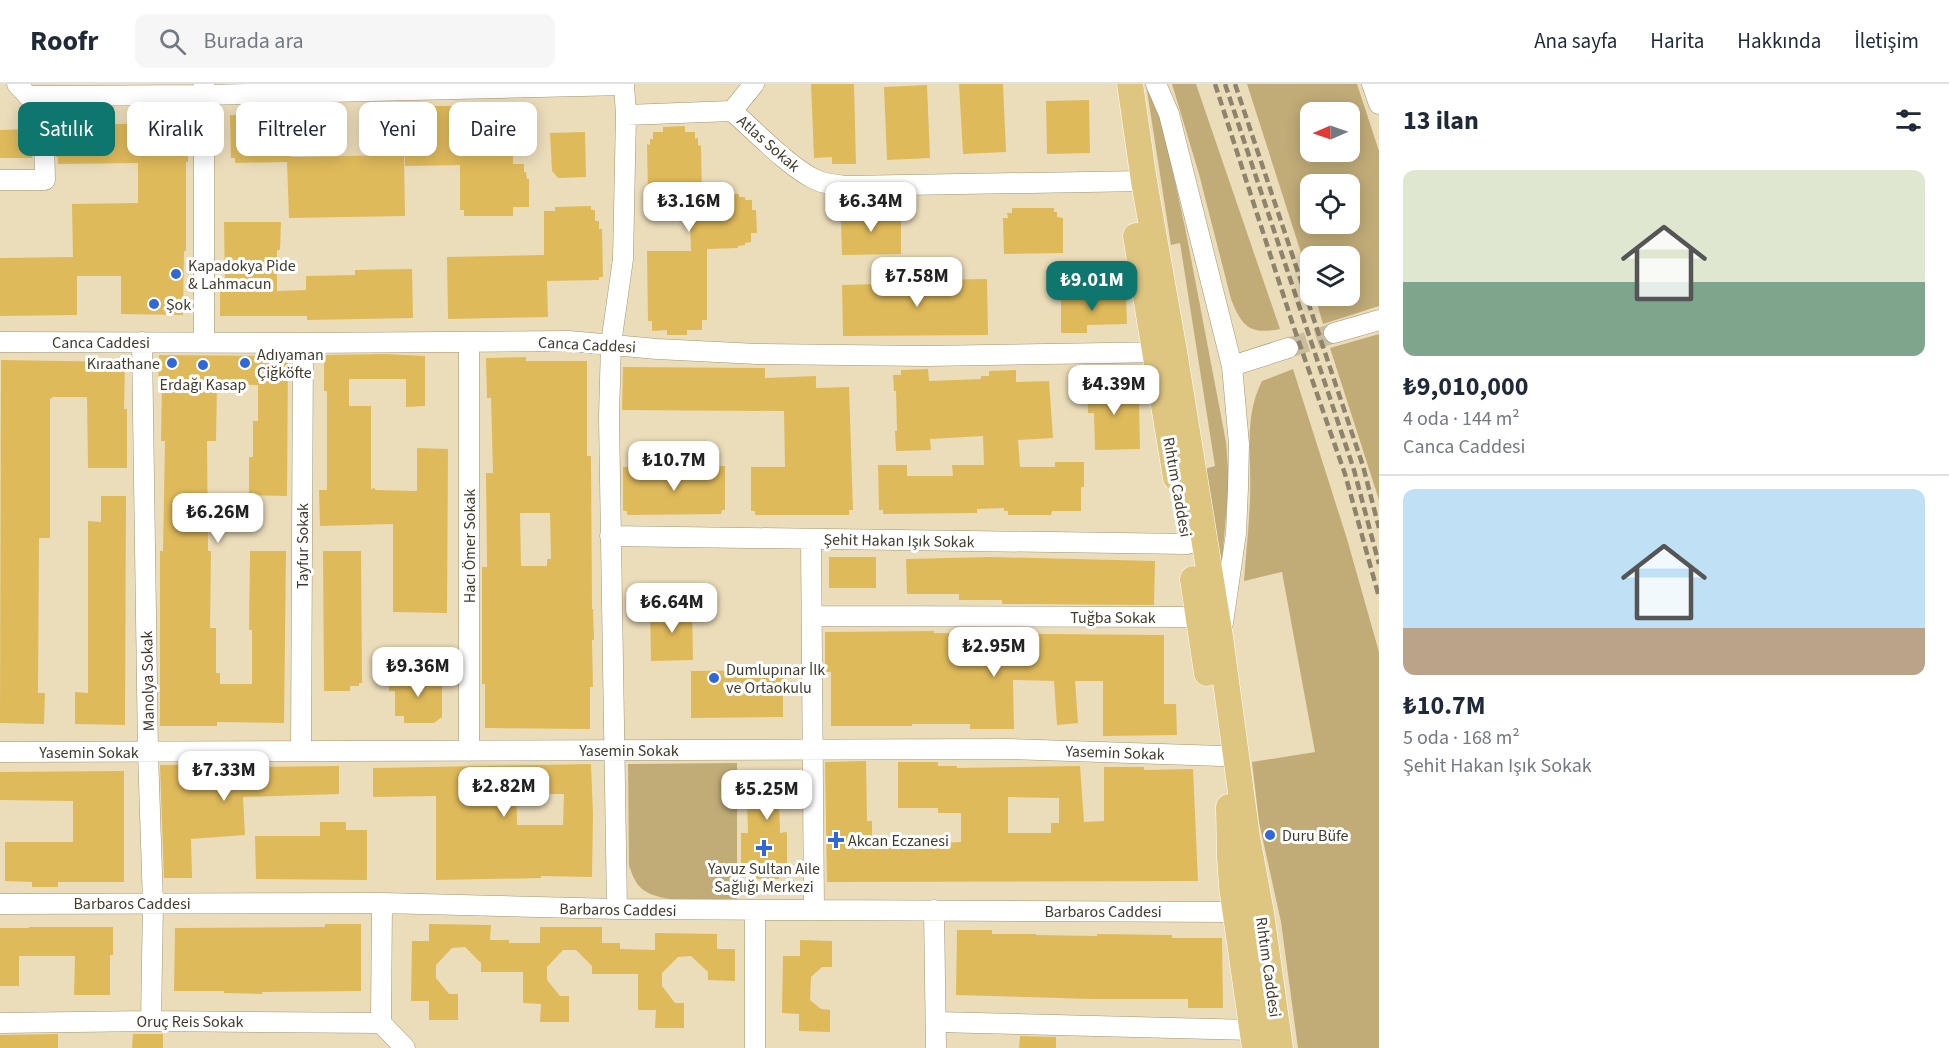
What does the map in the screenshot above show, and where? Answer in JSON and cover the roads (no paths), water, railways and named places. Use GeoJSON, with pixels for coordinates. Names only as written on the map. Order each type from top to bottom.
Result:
{"type":"FeatureCollection","features":[{"type":"Feature","properties":{"kind":"main road","name":"Rıhtım Caddesi"},"geometry":{"type":"LineString","coordinates":[[1112,84],[1136,181],[1164,352],[1220,638],[1247,837],[1261,913],[1280,1048]]}},
{"type":"Feature","properties":{"kind":"main road","name":"Rıhtım Caddesi"},"geometry":{"type":"LineString","coordinates":[[1130,84],[1136,181]]}},
{"type":"Feature","properties":{"kind":"main road","name":"Rıhtım Caddesi"},"geometry":{"type":"LineString","coordinates":[[1164,352],[1198,617],[1231,814],[1230,857],[1235,912],[1253,1039]]}},
{"type":"Feature","properties":{"kind":"street"},"geometry":{"type":"LineString","coordinates":[[17,84],[28,96],[204,90],[624,84],[626,115],[623,259],[611,344],[609,417],[617,909]]}},
{"type":"Feature","properties":{"kind":"street"},"geometry":{"type":"LineString","coordinates":[[732,111],[754,84]]}},
{"type":"Feature","properties":{"kind":"street","name":"Rıhtım Caddesi"},"geometry":{"type":"LineString","coordinates":[[1156,84],[1169,114],[1232,366],[1239,444],[1233,552],[1220,638],[1208,678]]}},
{"type":"Feature","properties":{"kind":"street"},"geometry":{"type":"LineString","coordinates":[[1372,84],[1379,104]]}},
{"type":"Feature","properties":{"kind":"street"},"geometry":{"type":"LineString","coordinates":[[204,90],[204,342]]}},
{"type":"Feature","properties":{"kind":"street"},"geometry":{"type":"LineString","coordinates":[[0,180],[45,180],[43,96]]}},
{"type":"Feature","properties":{"kind":"street","name":"Atlas Sokak"},"geometry":{"type":"LineString","coordinates":[[626,115],[732,111],[797,168],[815,180],[828,184],[870,186],[1136,181]]}},
{"type":"Feature","properties":{"kind":"street"},"geometry":{"type":"LineString","coordinates":[[1334,333],[1379,320]]}},
{"type":"Feature","properties":{"kind":"street","name":"Canca Caddesi"},"geometry":{"type":"LineString","coordinates":[[0,342],[569,341],[657,349],[757,354],[926,356],[1164,352]]}},
{"type":"Feature","properties":{"kind":"street","name":"Manolya Sokak"},"geometry":{"type":"LineString","coordinates":[[142,342],[148,752],[153,903],[151,1021]]}},
{"type":"Feature","properties":{"kind":"street","name":"Hacı Ömer Sokak"},"geometry":{"type":"LineString","coordinates":[[469,342],[469,751]]}},
{"type":"Feature","properties":{"kind":"street","name":"Tayfur Sokak"},"geometry":{"type":"LineString","coordinates":[[301,750],[303,343]]}},
{"type":"Feature","properties":{"kind":"street"},"geometry":{"type":"LineString","coordinates":[[1232,366],[1288,348]]}},
{"type":"Feature","properties":{"kind":"street","name":"Şehit Hakan Işık Sokak"},"geometry":{"type":"LineString","coordinates":[[610,536],[1188,544]]}},
{"type":"Feature","properties":{"kind":"street"},"geometry":{"type":"LineString","coordinates":[[812,539],[814,910]]}},
{"type":"Feature","properties":{"kind":"street","name":"Tuğba Sokak"},"geometry":{"type":"LineString","coordinates":[[812,616],[1198,617]]}},
{"type":"Feature","properties":{"kind":"street","name":"Yasemin Sokak"},"geometry":{"type":"LineString","coordinates":[[0,752],[1009,749],[1222,756]]}},
{"type":"Feature","properties":{"kind":"street"},"geometry":{"type":"LineString","coordinates":[[382,903],[381,1023],[405,1048]]}},
{"type":"Feature","properties":{"kind":"street","name":"Barbaros Caddesi"},"geometry":{"type":"LineString","coordinates":[[0,904],[382,903],[617,909],[1235,912]]}},
{"type":"Feature","properties":{"kind":"street"},"geometry":{"type":"LineString","coordinates":[[755,910],[755,1048]]}},
{"type":"Feature","properties":{"kind":"street"},"geometry":{"type":"LineString","coordinates":[[934,910],[936,1048]]}},
{"type":"Feature","properties":{"kind":"street","name":"Oruç Reis Sokak"},"geometry":{"type":"LineString","coordinates":[[0,1023],[151,1021],[381,1023]]}},
{"type":"Feature","properties":{"kind":"street"},"geometry":{"type":"LineString","coordinates":[[936,1022],[1253,1039]]}},
{"type":"Feature","properties":{"kind":"tunnel"},"geometry":{"type":"LineString","coordinates":[[1288,348],[1334,333]]}},
{"type":"Feature","properties":{"kind":"railway"},"geometry":{"type":"LineString","coordinates":[[1215,84],[1293,325],[1345,474],[1379,597]]}},
{"type":"Feature","properties":{"kind":"railway"},"geometry":{"type":"LineString","coordinates":[[1225,84],[1354,470],[1379,564]]}},
{"type":"Feature","properties":{"kind":"railway"},"geometry":{"type":"LineString","coordinates":[[1235,84],[1363,466],[1379,528]]}},
{"type":"Feature","properties":{"kind":"place","name":"Kapadokya Pide & Lahmacun"},"geometry":{"type":"Point","coordinates":[176,274]}},
{"type":"Feature","properties":{"kind":"place","name":"Şok"},"geometry":{"type":"Point","coordinates":[154,304]}},
{"type":"Feature","properties":{"kind":"place","name":"Kıraathane"},"geometry":{"type":"Point","coordinates":[172,363]}},
{"type":"Feature","properties":{"kind":"place","name":"Adıyaman Çiğköfte"},"geometry":{"type":"Point","coordinates":[245,363]}},
{"type":"Feature","properties":{"kind":"place","name":"Erdağı Kasap"},"geometry":{"type":"Point","coordinates":[203,365]}},
{"type":"Feature","properties":{"kind":"place","name":"Dumlupınar İlk ve Ortaokulu"},"geometry":{"type":"Point","coordinates":[714,678]}},
{"type":"Feature","properties":{"kind":"place","name":"Duru Büfe"},"geometry":{"type":"Point","coordinates":[1270,835]}},
{"type":"Feature","properties":{"kind":"place","name":"Akcan Eczanesi"},"geometry":{"type":"Point","coordinates":[836,840]}},
{"type":"Feature","properties":{"kind":"place","name":"Yavuz Sultan Aile Sağlığı Merkezi"},"geometry":{"type":"Point","coordinates":[764,848]}}]}
